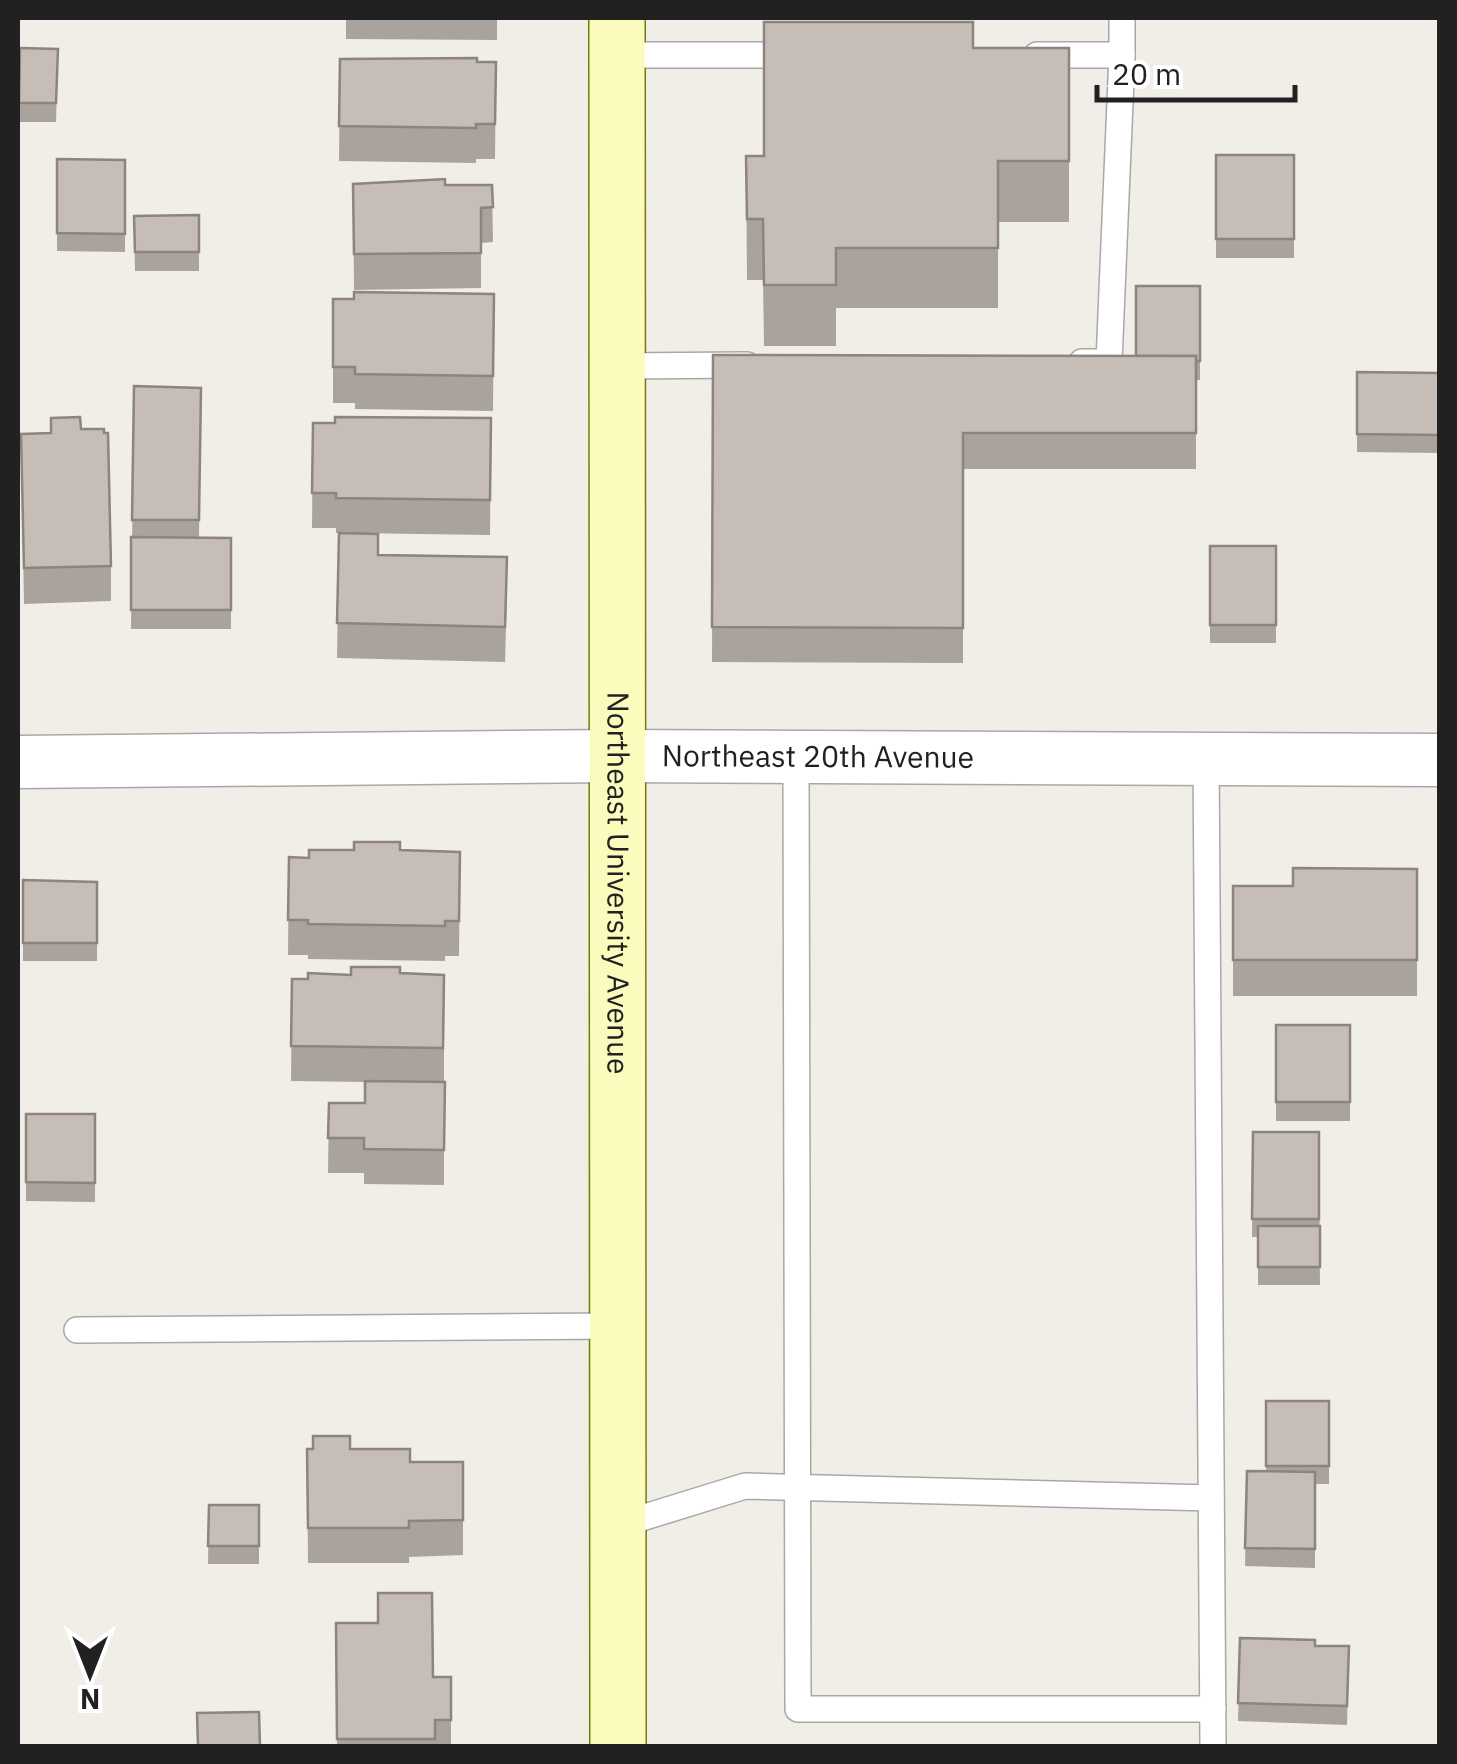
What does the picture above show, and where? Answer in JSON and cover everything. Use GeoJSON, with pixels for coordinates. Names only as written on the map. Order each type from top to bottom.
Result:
{"type":"FeatureCollection","features":[{"type":"Feature","properties":{"kind":"main road","name":"Northeast University Avenue"},"geometry":{"type":"LineString","coordinates":[[617,36],[618,1746]]}},
{"type":"Feature","properties":{"kind":"street","name":"Northeast 20th Avenue"},"geometry":{"type":"LineString","coordinates":[[18,762],[616,756],[1440,760]]}},
{"type":"Feature","properties":{"kind":"lane"},"geometry":{"type":"LineString","coordinates":[[1050,362],[1109,362],[1122,18]]}},
{"type":"Feature","properties":{"kind":"lane"},"geometry":{"type":"LineString","coordinates":[[617,36],[831,54]]}},
{"type":"Feature","properties":{"kind":"lane"},"geometry":{"type":"LineString","coordinates":[[1006,54],[1122,54]]}},
{"type":"Feature","properties":{"kind":"lane"},"geometry":{"type":"LineString","coordinates":[[618,366],[774,365]]}},
{"type":"Feature","properties":{"kind":"lane"},"geometry":{"type":"LineString","coordinates":[[796,756],[798,1709],[1212,1709]]}},
{"type":"Feature","properties":{"kind":"lane"},"geometry":{"type":"LineString","coordinates":[[1206,758],[1213,1746]]}},
{"type":"Feature","properties":{"kind":"lane"},"geometry":{"type":"LineString","coordinates":[[77,1330],[618,1326]]}},
{"type":"Feature","properties":{"kind":"lane"},"geometry":{"type":"LineString","coordinates":[[619,1525],[745,1486],[1211,1498]]}},
{"type":"Feature","properties":{"kind":"building"},"geometry":{"type":"Polygon","coordinates":[[[764,22],[973,22],[973,48],[1069,48],[1069,161],[998,161],[998,248],[836,248],[836,285],[764,285],[763,219],[747,219],[746,156],[764,156],[764,22]]]}},
{"type":"Feature","properties":{"kind":"building"},"geometry":{"type":"Polygon","coordinates":[[[20,48],[58,49],[56,103],[19,103],[20,48]]]}},
{"type":"Feature","properties":{"kind":"building"},"geometry":{"type":"Polygon","coordinates":[[[477,58],[477,62],[496,62],[495,124],[476,124],[476,128],[339,126],[340,59],[477,58]]]}},
{"type":"Feature","properties":{"kind":"building"},"geometry":{"type":"Polygon","coordinates":[[[1216,155],[1294,155],[1294,239],[1216,239],[1216,155]]]}},
{"type":"Feature","properties":{"kind":"building"},"geometry":{"type":"Polygon","coordinates":[[[57,159],[125,160],[125,234],[57,233],[57,159]]]}},
{"type":"Feature","properties":{"kind":"building"},"geometry":{"type":"Polygon","coordinates":[[[445,179],[445,185],[492,185],[493,207],[481,208],[481,253],[354,254],[353,184],[445,179]]]}},
{"type":"Feature","properties":{"kind":"building"},"geometry":{"type":"Polygon","coordinates":[[[199,215],[199,252],[135,252],[134,216],[199,215]]]}},
{"type":"Feature","properties":{"kind":"building"},"geometry":{"type":"Polygon","coordinates":[[[1136,286],[1200,286],[1200,361],[1196,361],[1196,356],[1136,356],[1136,286]]]}},
{"type":"Feature","properties":{"kind":"building"},"geometry":{"type":"Polygon","coordinates":[[[354,292],[494,294],[493,376],[355,374],[355,367],[333,367],[333,299],[354,299],[354,292]]]}},
{"type":"Feature","properties":{"kind":"building"},"geometry":{"type":"Polygon","coordinates":[[[713,355],[1196,356],[1196,433],[963,433],[963,628],[712,627],[713,355]]]}},
{"type":"Feature","properties":{"kind":"building"},"geometry":{"type":"Polygon","coordinates":[[[1357,372],[1440,373],[1439,435],[1357,434],[1357,372]]]}},
{"type":"Feature","properties":{"kind":"building"},"geometry":{"type":"Polygon","coordinates":[[[134,386],[201,388],[199,520],[132,520],[134,386]]]}},
{"type":"Feature","properties":{"kind":"building"},"geometry":{"type":"Polygon","coordinates":[[[80,417],[81,429],[104,429],[108,433],[111,566],[24,568],[21,434],[51,433],[51,418],[80,417]]]}},
{"type":"Feature","properties":{"kind":"building"},"geometry":{"type":"Polygon","coordinates":[[[335,417],[491,418],[490,500],[336,498],[336,493],[312,493],[313,423],[335,423],[335,417]]]}},
{"type":"Feature","properties":{"kind":"building"},"geometry":{"type":"Polygon","coordinates":[[[339,533],[378,534],[378,555],[507,557],[505,627],[337,623],[339,533]]]}},
{"type":"Feature","properties":{"kind":"building"},"geometry":{"type":"Polygon","coordinates":[[[131,537],[231,538],[231,610],[131,610],[131,537]]]}},
{"type":"Feature","properties":{"kind":"building"},"geometry":{"type":"Polygon","coordinates":[[[1210,546],[1276,546],[1276,625],[1210,625],[1210,546]]]}},
{"type":"Feature","properties":{"kind":"building"},"geometry":{"type":"Polygon","coordinates":[[[354,842],[400,842],[400,850],[460,852],[459,921],[445,921],[445,926],[308,924],[308,920],[288,920],[289,857],[309,858],[309,850],[354,850],[354,842]]]}},
{"type":"Feature","properties":{"kind":"building"},"geometry":{"type":"Polygon","coordinates":[[[1293,868],[1417,869],[1417,960],[1233,960],[1233,886],[1293,886],[1293,868]]]}},
{"type":"Feature","properties":{"kind":"building"},"geometry":{"type":"Polygon","coordinates":[[[23,880],[97,882],[97,943],[23,943],[23,880]]]}},
{"type":"Feature","properties":{"kind":"building"},"geometry":{"type":"Polygon","coordinates":[[[351,967],[400,967],[400,973],[444,975],[443,1048],[291,1046],[292,979],[308,979],[308,973],[351,975],[351,967]]]}},
{"type":"Feature","properties":{"kind":"building"},"geometry":{"type":"Polygon","coordinates":[[[1276,1025],[1350,1025],[1350,1102],[1276,1102],[1276,1025]]]}},
{"type":"Feature","properties":{"kind":"building"},"geometry":{"type":"Polygon","coordinates":[[[365,1081],[445,1082],[444,1150],[364,1149],[364,1138],[328,1138],[329,1103],[365,1103],[365,1081]]]}},
{"type":"Feature","properties":{"kind":"building"},"geometry":{"type":"Polygon","coordinates":[[[26,1114],[95,1114],[95,1183],[26,1182],[26,1114]]]}},
{"type":"Feature","properties":{"kind":"building"},"geometry":{"type":"Polygon","coordinates":[[[1253,1132],[1319,1132],[1319,1219],[1252,1219],[1253,1132]]]}},
{"type":"Feature","properties":{"kind":"building"},"geometry":{"type":"Polygon","coordinates":[[[1258,1226],[1320,1226],[1320,1267],[1258,1267],[1258,1226]]]}},
{"type":"Feature","properties":{"kind":"building"},"geometry":{"type":"Polygon","coordinates":[[[1266,1401],[1329,1401],[1329,1466],[1266,1466],[1266,1401]]]}},
{"type":"Feature","properties":{"kind":"building"},"geometry":{"type":"Polygon","coordinates":[[[313,1436],[350,1436],[350,1449],[410,1449],[410,1462],[463,1462],[463,1520],[409,1521],[409,1528],[308,1528],[307,1449],[313,1449],[313,1436]]]}},
{"type":"Feature","properties":{"kind":"building"},"geometry":{"type":"Polygon","coordinates":[[[1247,1471],[1315,1472],[1315,1549],[1245,1548],[1247,1471]]]}},
{"type":"Feature","properties":{"kind":"building"},"geometry":{"type":"Polygon","coordinates":[[[209,1505],[259,1505],[259,1546],[208,1546],[209,1505]]]}},
{"type":"Feature","properties":{"kind":"building"},"geometry":{"type":"Polygon","coordinates":[[[378,1593],[432,1593],[433,1677],[451,1677],[451,1720],[435,1720],[435,1739],[337,1739],[336,1623],[378,1623],[378,1593]]]}},
{"type":"Feature","properties":{"kind":"building"},"geometry":{"type":"Polygon","coordinates":[[[1240,1638],[1315,1640],[1315,1646],[1349,1646],[1347,1706],[1238,1703],[1240,1638]]]}},
{"type":"Feature","properties":{"kind":"building"},"geometry":{"type":"Polygon","coordinates":[[[259,1712],[260,1746],[198,1746],[197,1713],[259,1712]]]}}]}
